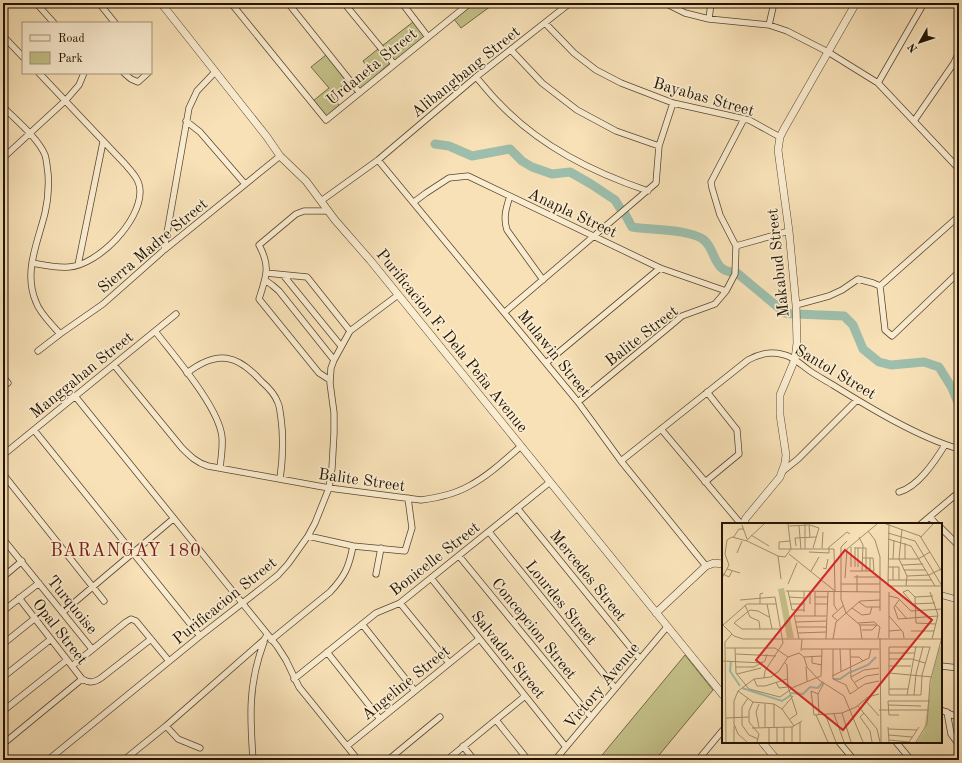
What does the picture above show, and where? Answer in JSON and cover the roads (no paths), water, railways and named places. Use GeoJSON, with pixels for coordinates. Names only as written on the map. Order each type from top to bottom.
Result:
{"type":"FeatureCollection","features":[{"type":"Feature","properties":{"kind":"street"},"geometry":{"type":"LineString","coordinates":[[36,3],[53,22]]}},
{"type":"Feature","properties":{"kind":"street"},"geometry":{"type":"LineString","coordinates":[[99,3],[114,22]]}},
{"type":"Feature","properties":{"kind":"street","name":"Purificacion F. Dela Peña Avenue"},"geometry":{"type":"LineString","coordinates":[[161,3],[268,137],[280,156],[306,181],[327,211],[365,254],[722,694]]}},
{"type":"Feature","properties":{"kind":"street","name":"Urdaneta Street"},"geometry":{"type":"LineString","coordinates":[[231,3],[326,120],[466,4]]}},
{"type":"Feature","properties":{"kind":"street"},"geometry":{"type":"LineString","coordinates":[[288,3],[359,92]]}},
{"type":"Feature","properties":{"kind":"street"},"geometry":{"type":"LineString","coordinates":[[344,3],[394,64]]}},
{"type":"Feature","properties":{"kind":"street"},"geometry":{"type":"LineString","coordinates":[[402,3],[428,36]]}},
{"type":"Feature","properties":{"kind":"street","name":"Alibangbang Street"},"geometry":{"type":"LineString","coordinates":[[321,201],[378,160],[476,78],[570,3]]}},
{"type":"Feature","properties":{"kind":"street"},"geometry":{"type":"LineString","coordinates":[[665,3],[685,13],[709,19],[769,25],[787,31],[828,52],[878,83],[958,167]]}},
{"type":"Feature","properties":{"kind":"street"},"geometry":{"type":"LineString","coordinates":[[709,19],[711,3]]}},
{"type":"Feature","properties":{"kind":"street"},"geometry":{"type":"LineString","coordinates":[[769,25],[774,3]]}},
{"type":"Feature","properties":{"kind":"street","name":"Makabud Street"},"geometry":{"type":"LineString","coordinates":[[743,523],[775,484],[783,471],[786,455],[780,415],[780,395],[795,359],[797,343],[796,305],[789,231],[778,150],[780,137],[856,3]]}},
{"type":"Feature","properties":{"kind":"street"},"geometry":{"type":"LineString","coordinates":[[878,83],[924,3]]}},
{"type":"Feature","properties":{"kind":"street","name":"Bayabas Street"},"geometry":{"type":"LineString","coordinates":[[545,22],[574,53],[596,70],[621,83],[673,103],[749,120],[780,137]]}},
{"type":"Feature","properties":{"kind":"street"},"geometry":{"type":"LineString","coordinates":[[3,36],[22,55]]}},
{"type":"Feature","properties":{"kind":"street"},"geometry":{"type":"LineString","coordinates":[[511,50],[542,83],[577,110],[616,131],[659,146]]}},
{"type":"Feature","properties":{"kind":"street"},"geometry":{"type":"LineString","coordinates":[[914,121],[954,63],[959,52]]}},
{"type":"Feature","properties":{"kind":"street"},"geometry":{"type":"LineString","coordinates":[[164,250],[186,121],[192,99],[204,83],[215,72]]}},
{"type":"Feature","properties":{"kind":"street"},"geometry":{"type":"LineString","coordinates":[[32,262],[56,267],[69,267],[78,265],[92,258],[120,236],[131,221],[139,204],[140,190],[135,176],[66,100],[40,74]]}},
{"type":"Feature","properties":{"kind":"street"},"geometry":{"type":"LineString","coordinates":[[3,158],[66,100],[79,85],[84,74]]}},
{"type":"Feature","properties":{"kind":"street"},"geometry":{"type":"LineString","coordinates":[[125,74],[138,82],[147,74]]}},
{"type":"Feature","properties":{"kind":"street"},"geometry":{"type":"LineString","coordinates":[[476,78],[525,127],[553,148],[602,174],[648,191]]}},
{"type":"Feature","properties":{"kind":"street"},"geometry":{"type":"LineString","coordinates":[[505,312],[656,183],[659,146],[673,103]]}},
{"type":"Feature","properties":{"kind":"street"},"geometry":{"type":"LineString","coordinates":[[3,106],[39,145],[45,155],[48,182],[45,213],[32,262],[32,292],[36,304],[60,334]]}},
{"type":"Feature","properties":{"kind":"street","name":"Balite Street"},"geometry":{"type":"LineString","coordinates":[[578,402],[682,316],[715,304],[726,291],[735,274],[736,246],[720,215],[711,182],[744,119]]}},
{"type":"Feature","properties":{"kind":"street"},"geometry":{"type":"LineString","coordinates":[[186,121],[200,132],[245,184]]}},
{"type":"Feature","properties":{"kind":"street"},"geometry":{"type":"LineString","coordinates":[[78,265],[103,142]]}},
{"type":"Feature","properties":{"kind":"street","name":"Sierra Madre Street"},"geometry":{"type":"LineString","coordinates":[[38,351],[103,304],[164,250],[280,156]]}},
{"type":"Feature","properties":{"kind":"street","name":"Mulawin Street"},"geometry":{"type":"LineString","coordinates":[[378,160],[578,402],[621,460],[706,566]]}},
{"type":"Feature","properties":{"kind":"street","name":"Anapla Street"},"geometry":{"type":"LineString","coordinates":[[414,202],[449,178],[468,176],[660,268],[726,291]]}},
{"type":"Feature","properties":{"kind":"street"},"geometry":{"type":"LineString","coordinates":[[510,196],[505,210],[504,222],[507,230],[544,280]]}},
{"type":"Feature","properties":{"kind":"street"},"geometry":{"type":"LineString","coordinates":[[327,211],[304,211],[296,214],[259,246],[267,263],[265,280],[259,299],[319,373],[330,380]]}},
{"type":"Feature","properties":{"kind":"street"},"geometry":{"type":"LineString","coordinates":[[880,286],[959,216]]}},
{"type":"Feature","properties":{"kind":"street"},"geometry":{"type":"LineString","coordinates":[[736,246],[789,231]]}},
{"type":"Feature","properties":{"kind":"street"},"geometry":{"type":"LineString","coordinates":[[546,363],[660,268]]}},
{"type":"Feature","properties":{"kind":"street"},"geometry":{"type":"LineString","coordinates":[[880,286],[885,330],[892,336],[959,272]]}},
{"type":"Feature","properties":{"kind":"street"},"geometry":{"type":"LineString","coordinates":[[266,274],[307,277],[350,331]]}},
{"type":"Feature","properties":{"kind":"street"},"geometry":{"type":"LineString","coordinates":[[284,276],[341,346]]}},
{"type":"Feature","properties":{"kind":"street"},"geometry":{"type":"LineString","coordinates":[[265,280],[279,291],[334,360]]}},
{"type":"Feature","properties":{"kind":"street"},"geometry":{"type":"LineString","coordinates":[[796,305],[829,296],[858,280],[873,282],[880,286]]}},
{"type":"Feature","properties":{"kind":"street","name":"Purificacion Street"},"geometry":{"type":"LineString","coordinates":[[48,760],[200,636],[278,575],[288,564],[308,536],[315,523],[329,488],[332,468],[334,432],[330,380],[331,368],[334,360],[350,331],[398,295]]}},
{"type":"Feature","properties":{"kind":"street","name":"Manggahan Street"},"geometry":{"type":"LineString","coordinates":[[3,455],[176,314]]}},
{"type":"Feature","properties":{"kind":"street"},"geometry":{"type":"LineString","coordinates":[[114,365],[182,448],[192,458],[201,464],[220,468],[222,436],[213,410],[155,331]]}},
{"type":"Feature","properties":{"kind":"street","name":"Santol Street"},"geometry":{"type":"LineString","coordinates":[[621,460],[748,360],[759,354],[770,352],[780,353],[795,359],[810,371],[857,400],[945,445],[959,449]]}},
{"type":"Feature","properties":{"kind":"street"},"geometry":{"type":"LineString","coordinates":[[187,373],[208,360],[223,358],[234,360],[244,364],[272,392],[278,403],[284,436],[280,479]]}},
{"type":"Feature","properties":{"kind":"street"},"geometry":{"type":"LineString","coordinates":[[3,377],[5,384]]}},
{"type":"Feature","properties":{"kind":"street"},"geometry":{"type":"LineString","coordinates":[[705,482],[739,454],[737,430],[707,392]]}},
{"type":"Feature","properties":{"kind":"street"},"geometry":{"type":"LineString","coordinates":[[75,396],[286,660],[299,687],[358,760]]}},
{"type":"Feature","properties":{"kind":"street"},"geometry":{"type":"LineString","coordinates":[[783,471],[798,459],[857,400]]}},
{"type":"Feature","properties":{"kind":"street"},"geometry":{"type":"LineString","coordinates":[[661,429],[741,523]]}},
{"type":"Feature","properties":{"kind":"street"},"geometry":{"type":"LineString","coordinates":[[34,430],[200,636]]}},
{"type":"Feature","properties":{"kind":"street"},"geometry":{"type":"LineString","coordinates":[[899,492],[911,487],[920,478],[945,445]]}},
{"type":"Feature","properties":{"kind":"street","name":"Balite Street"},"geometry":{"type":"LineString","coordinates":[[220,468],[329,488],[421,500],[432,499],[467,487],[521,446]]}},
{"type":"Feature","properties":{"kind":"street"},"geometry":{"type":"LineString","coordinates":[[3,474],[104,601]]}},
{"type":"Feature","properties":{"kind":"street","name":"Bonicelle Street"},"geometry":{"type":"LineString","coordinates":[[294,679],[380,610],[400,603],[550,482]]}},
{"type":"Feature","properties":{"kind":"street"},"geometry":{"type":"LineString","coordinates":[[922,523],[959,492]]}},
{"type":"Feature","properties":{"kind":"street"},"geometry":{"type":"LineString","coordinates":[[308,536],[353,546],[405,551],[412,528],[408,498]]}},
{"type":"Feature","properties":{"kind":"street","name":"Mercedes Street"},"geometry":{"type":"LineString","coordinates":[[518,509],[640,658]]}},
{"type":"Feature","properties":{"kind":"street"},"geometry":{"type":"LineString","coordinates":[[930,517],[935,523]]}},
{"type":"Feature","properties":{"kind":"street"},"geometry":{"type":"LineString","coordinates":[[63,612],[173,519]]}},
{"type":"Feature","properties":{"kind":"street"},"geometry":{"type":"LineString","coordinates":[[942,529],[959,546]]}},
{"type":"Feature","properties":{"kind":"street","name":"Lourdes Street"},"geometry":{"type":"LineString","coordinates":[[489,532],[616,688]]}},
{"type":"Feature","properties":{"kind":"street","name":"Turquoise"},"geometry":{"type":"LineString","coordinates":[[4,543],[22,561],[92,649]]}},
{"type":"Feature","properties":{"kind":"street"},"geometry":{"type":"LineString","coordinates":[[124,760],[166,726],[267,638],[330,592],[348,569],[353,546]]}},
{"type":"Feature","properties":{"kind":"street"},"geometry":{"type":"LineString","coordinates":[[376,574],[381,548]]}},
{"type":"Feature","properties":{"kind":"street","name":"Concepcion Street"},"geometry":{"type":"LineString","coordinates":[[459,556],[591,717]]}},
{"type":"Feature","properties":{"kind":"street"},"geometry":{"type":"LineString","coordinates":[[3,577],[22,561]]}},
{"type":"Feature","properties":{"kind":"street"},"geometry":{"type":"LineString","coordinates":[[656,613],[706,566],[714,563],[722,564]]}},
{"type":"Feature","properties":{"kind":"street","name":"Salvador Street"},"geometry":{"type":"LineString","coordinates":[[431,578],[566,747]]}},
{"type":"Feature","properties":{"kind":"street"},"geometry":{"type":"LineString","coordinates":[[3,610],[39,583]]}},
{"type":"Feature","properties":{"kind":"street"},"geometry":{"type":"LineString","coordinates":[[942,595],[959,600]]}},
{"type":"Feature","properties":{"kind":"street","name":"Opal Street"},"geometry":{"type":"LineString","coordinates":[[19,598],[82,679]]}},
{"type":"Feature","properties":{"kind":"street"},"geometry":{"type":"LineString","coordinates":[[400,603],[449,663]]}},
{"type":"Feature","properties":{"kind":"street"},"geometry":{"type":"LineString","coordinates":[[3,644],[34,618]]}},
{"type":"Feature","properties":{"kind":"street"},"geometry":{"type":"LineString","coordinates":[[72,666],[126,622],[132,619],[136,621],[169,661]]}},
{"type":"Feature","properties":{"kind":"street"},"geometry":{"type":"LineString","coordinates":[[362,624],[415,691]]}},
{"type":"Feature","properties":{"kind":"street","name":"Victory Avenue"},"geometry":{"type":"LineString","coordinates":[[555,760],[667,627]]}},
{"type":"Feature","properties":{"kind":"street"},"geometry":{"type":"LineString","coordinates":[[253,760],[250,713],[251,694],[260,653],[267,638]]}},
{"type":"Feature","properties":{"kind":"street"},"geometry":{"type":"LineString","coordinates":[[3,677],[51,639]]}},
{"type":"Feature","properties":{"kind":"street"},"geometry":{"type":"LineString","coordinates":[[3,744],[82,679],[91,682],[97,681],[150,639]]}},
{"type":"Feature","properties":{"kind":"street","name":"Angeline Street"},"geometry":{"type":"LineString","coordinates":[[347,746],[479,639]]}},
{"type":"Feature","properties":{"kind":"street"},"geometry":{"type":"LineString","coordinates":[[327,652],[380,719]]}},
{"type":"Feature","properties":{"kind":"street"},"geometry":{"type":"LineString","coordinates":[[3,711],[67,660]]}},
{"type":"Feature","properties":{"kind":"street"},"geometry":{"type":"LineString","coordinates":[[942,666],[959,668]]}},
{"type":"Feature","properties":{"kind":"street"},"geometry":{"type":"LineString","coordinates":[[447,760],[525,696]]}},
{"type":"Feature","properties":{"kind":"street"},"geometry":{"type":"LineString","coordinates":[[944,711],[959,718]]}},
{"type":"Feature","properties":{"kind":"street"},"geometry":{"type":"LineString","coordinates":[[944,711],[951,734],[959,745]]}},
{"type":"Feature","properties":{"kind":"street"},"geometry":{"type":"LineString","coordinates":[[388,760],[440,717]]}},
{"type":"Feature","properties":{"kind":"street"},"geometry":{"type":"LineString","coordinates":[[496,720],[528,760]]}},
{"type":"Feature","properties":{"kind":"street"},"geometry":{"type":"LineString","coordinates":[[166,726],[178,739],[200,748]]}},
{"type":"Feature","properties":{"kind":"street"},"geometry":{"type":"LineString","coordinates":[[698,760],[722,731]]}},
{"type":"Feature","properties":{"kind":"street"},"geometry":{"type":"LineString","coordinates":[[763,743],[777,760]]}},
{"type":"Feature","properties":{"kind":"street"},"geometry":{"type":"LineString","coordinates":[[840,743],[854,760]]}},
{"type":"Feature","properties":{"kind":"street"},"geometry":{"type":"LineString","coordinates":[[897,743],[911,760]]}},
{"type":"Feature","properties":{"kind":"street"},"geometry":{"type":"LineString","coordinates":[[464,746],[474,760]]}},
{"type":"Feature","properties":{"kind":"waterway"},"geometry":{"type":"LineString","coordinates":[[435,144],[449,146],[472,156],[510,149],[522,161],[532,167],[552,174],[570,172],[615,200],[620,208]]}},
{"type":"Feature","properties":{"kind":"waterway"},"geometry":{"type":"LineString","coordinates":[[625,214],[632,227],[670,230],[698,236],[708,244],[718,265],[727,271],[734,272]]}},
{"type":"Feature","properties":{"kind":"waterway"},"geometry":{"type":"LineString","coordinates":[[737,273],[785,313],[793,314]]}},
{"type":"Feature","properties":{"kind":"waterway"},"geometry":{"type":"LineString","coordinates":[[797,314],[844,316],[853,325],[863,349],[879,362],[891,365],[924,362],[939,367],[952,388],[959,405]]}},
{"type":"Feature","properties":{"kind":"district","name":"BARANGAY 180"},"geometry":{"type":"Point","coordinates":[126,550]}}]}
